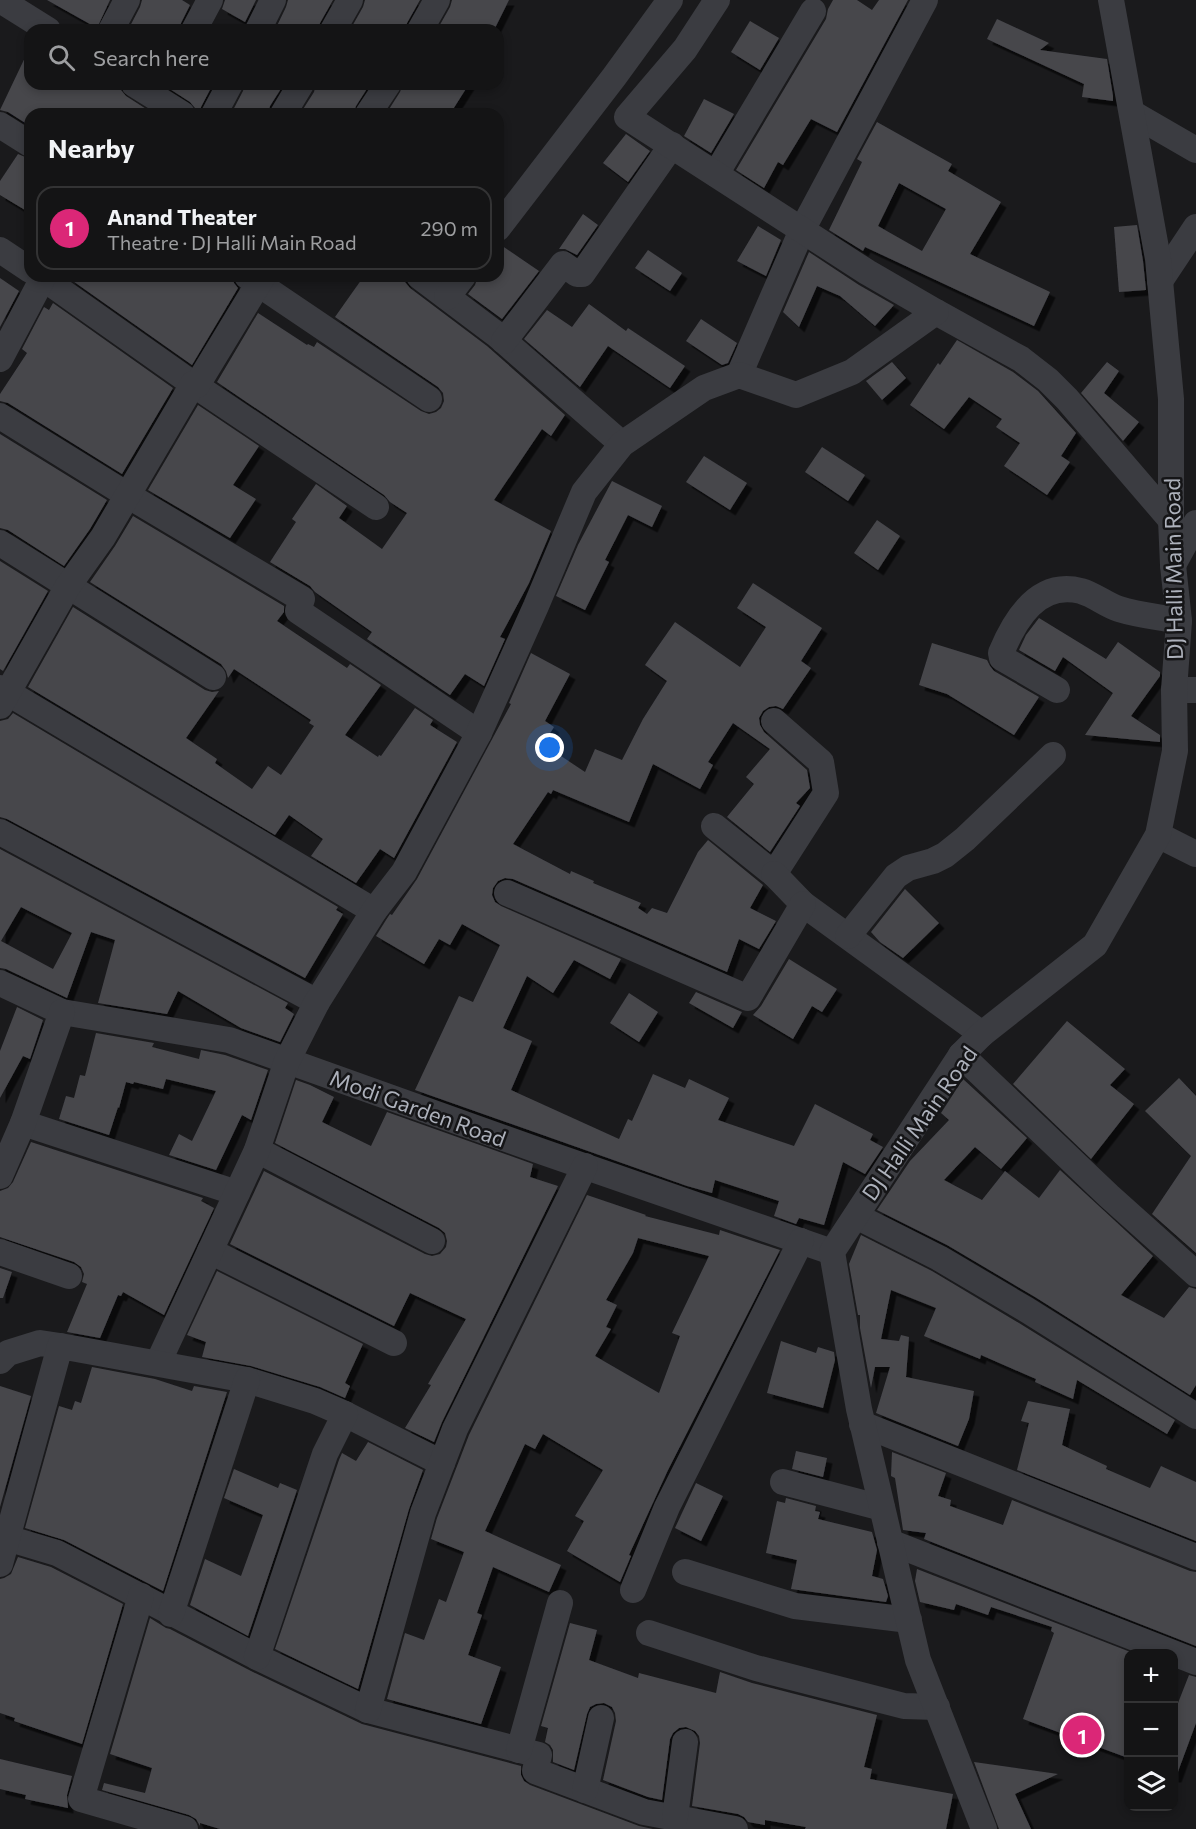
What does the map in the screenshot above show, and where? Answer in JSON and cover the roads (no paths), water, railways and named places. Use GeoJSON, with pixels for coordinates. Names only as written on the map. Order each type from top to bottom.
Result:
{"type":"FeatureCollection","features":[{"type":"Feature","properties":{"kind":"street"},"geometry":{"type":"LineString","coordinates":[[0,0],[29,8],[43,24]]}},
{"type":"Feature","properties":{"kind":"street"},"geometry":{"type":"LineString","coordinates":[[114,24],[127,0]]}},
{"type":"Feature","properties":{"kind":"street"},"geometry":{"type":"LineString","coordinates":[[197,24],[210,0]]}},
{"type":"Feature","properties":{"kind":"street"},"geometry":{"type":"LineString","coordinates":[[261,24],[273,0]]}},
{"type":"Feature","properties":{"kind":"street"},"geometry":{"type":"LineString","coordinates":[[336,24],[350,0]]}},
{"type":"Feature","properties":{"kind":"street"},"geometry":{"type":"LineString","coordinates":[[423,24],[437,0]]}},
{"type":"Feature","properties":{"kind":"street"},"geometry":{"type":"LineString","coordinates":[[504,220],[670,0]]}},
{"type":"Feature","properties":{"kind":"street"},"geometry":{"type":"LineString","coordinates":[[717,0],[685,49],[627,117],[867,272],[1021,359],[1048,380],[1184,521]]}},
{"type":"Feature","properties":{"kind":"street"},"geometry":{"type":"LineString","coordinates":[[739,375],[802,230],[925,0]]}},
{"type":"Feature","properties":{"kind":"street","name":"DJ Halli Main Road"},"geometry":{"type":"LineString","coordinates":[[832,1252],[961,1055],[982,1034],[1095,945],[1158,835],[1185,690],[1173,565],[1184,521],[1158,259],[1111,0]]}},
{"type":"Feature","properties":{"kind":"street"},"geometry":{"type":"LineString","coordinates":[[716,174],[813,12]]}},
{"type":"Feature","properties":{"kind":"street"},"geometry":{"type":"LineString","coordinates":[[143,90],[172,108]]}},
{"type":"Feature","properties":{"kind":"street"},"geometry":{"type":"LineString","coordinates":[[217,108],[227,90]]}},
{"type":"Feature","properties":{"kind":"street"},"geometry":{"type":"LineString","coordinates":[[287,108],[297,90]]}},
{"type":"Feature","properties":{"kind":"street"},"geometry":{"type":"LineString","coordinates":[[372,108],[384,90]]}},
{"type":"Feature","properties":{"kind":"street"},"geometry":{"type":"LineString","coordinates":[[1132,113],[1196,150]]}},
{"type":"Feature","properties":{"kind":"street"},"geometry":{"type":"LineString","coordinates":[[0,125],[24,140]]}},
{"type":"Feature","properties":{"kind":"street"},"geometry":{"type":"LineString","coordinates":[[504,341],[563,264],[577,274],[582,274],[672,145]]}},
{"type":"Feature","properties":{"kind":"street"},"geometry":{"type":"LineString","coordinates":[[1160,281],[1196,227]]}},
{"type":"Feature","properties":{"kind":"street"},"geometry":{"type":"LineString","coordinates":[[0,250],[24,265]]}},
{"type":"Feature","properties":{"kind":"street"},"geometry":{"type":"LineString","coordinates":[[0,359],[36,282]]}},
{"type":"Feature","properties":{"kind":"street"},"geometry":{"type":"LineString","coordinates":[[49,282],[193,384],[376,507]]}},
{"type":"Feature","properties":{"kind":"street"},"geometry":{"type":"LineString","coordinates":[[254,282],[196,385],[193,384],[129,496],[68,586],[3,696],[374,911]]}},
{"type":"Feature","properties":{"kind":"street"},"geometry":{"type":"LineString","coordinates":[[262,282],[429,399]]}},
{"type":"Feature","properties":{"kind":"street"},"geometry":{"type":"LineString","coordinates":[[428,282],[504,341],[622,444]]}},
{"type":"Feature","properties":{"kind":"street"},"geometry":{"type":"LineString","coordinates":[[447,297],[458,282]]}},
{"type":"Feature","properties":{"kind":"street"},"geometry":{"type":"LineString","coordinates":[[158,1363],[257,1150],[287,1061],[318,1002],[374,911],[404,872],[479,733],[584,492],[622,444],[704,388],[739,375],[796,395],[852,372],[936,312]]}},
{"type":"Feature","properties":{"kind":"street"},"geometry":{"type":"LineString","coordinates":[[0,416],[302,599],[298,611],[479,733]]}},
{"type":"Feature","properties":{"kind":"street"},"geometry":{"type":"LineString","coordinates":[[0,543],[213,677]]}},
{"type":"Feature","properties":{"kind":"street"},"geometry":{"type":"LineString","coordinates":[[1057,690],[1002,658],[1001,653],[1007,638],[1024,611],[1035,599],[1050,593],[1068,590],[1083,591],[1118,609],[1179,621]]}},
{"type":"Feature","properties":{"kind":"street"},"geometry":{"type":"LineString","coordinates":[[774,721],[821,762],[826,793],[774,874]]}},
{"type":"Feature","properties":{"kind":"street"},"geometry":{"type":"LineString","coordinates":[[848,936],[896,876],[908,868],[945,855],[965,839],[1053,755]]}},
{"type":"Feature","properties":{"kind":"street"},"geometry":{"type":"LineString","coordinates":[[714,826],[774,874],[803,904],[982,1034]]}},
{"type":"Feature","properties":{"kind":"street"},"geometry":{"type":"LineString","coordinates":[[0,832],[318,1002]]}},
{"type":"Feature","properties":{"kind":"street"},"geometry":{"type":"LineString","coordinates":[[1158,835],[1196,854]]}},
{"type":"Feature","properties":{"kind":"street"},"geometry":{"type":"LineString","coordinates":[[507,893],[748,998],[803,904]]}},
{"type":"Feature","properties":{"kind":"street","name":"Modi Garden Road"},"geometry":{"type":"LineString","coordinates":[[0,983],[62,1012],[229,1040],[832,1252]]}},
{"type":"Feature","properties":{"kind":"street"},"geometry":{"type":"LineString","coordinates":[[0,1176],[22,1123],[62,1012]]}},
{"type":"Feature","properties":{"kind":"street"},"geometry":{"type":"LineString","coordinates":[[961,1055],[1109,1196],[1196,1274]]}},
{"type":"Feature","properties":{"kind":"street"},"geometry":{"type":"LineString","coordinates":[[22,1123],[237,1193]]}},
{"type":"Feature","properties":{"kind":"street"},"geometry":{"type":"LineString","coordinates":[[257,1150],[432,1241]]}},
{"type":"Feature","properties":{"kind":"street"},"geometry":{"type":"LineString","coordinates":[[368,1710],[423,1513],[455,1429],[585,1166]]}},
{"type":"Feature","properties":{"kind":"street"},"geometry":{"type":"LineString","coordinates":[[856,1216],[939,1258],[1196,1416]]}},
{"type":"Feature","properties":{"kind":"street"},"geometry":{"type":"LineString","coordinates":[[633,1590],[667,1507],[801,1241]]}},
{"type":"Feature","properties":{"kind":"street"},"geometry":{"type":"LineString","coordinates":[[210,1251],[394,1342]]}},
{"type":"Feature","properties":{"kind":"street"},"geometry":{"type":"LineString","coordinates":[[0,1252],[69,1276]]}},
{"type":"Feature","properties":{"kind":"street"},"geometry":{"type":"LineString","coordinates":[[832,1252],[862,1424],[918,1660],[984,1829]]}},
{"type":"Feature","properties":{"kind":"street"},"geometry":{"type":"LineString","coordinates":[[0,1361],[8,1353],[40,1344],[247,1380],[315,1401],[442,1463]]}},
{"type":"Feature","properties":{"kind":"street"},"geometry":{"type":"LineString","coordinates":[[0,1564],[4,1537],[60,1346]]}},
{"type":"Feature","properties":{"kind":"street"},"geometry":{"type":"LineString","coordinates":[[171,1614],[247,1380]]}},
{"type":"Feature","properties":{"kind":"street"},"geometry":{"type":"LineString","coordinates":[[257,1657],[325,1454],[345,1414]]}},
{"type":"Feature","properties":{"kind":"street"},"geometry":{"type":"LineString","coordinates":[[862,1424],[1196,1557]]}},
{"type":"Feature","properties":{"kind":"street"},"geometry":{"type":"LineString","coordinates":[[783,1482],[882,1508]]}},
{"type":"Feature","properties":{"kind":"street"},"geometry":{"type":"LineString","coordinates":[[4,1537],[57,1553],[171,1614],[368,1710],[538,1755],[535,1772],[644,1812],[735,1829]]}},
{"type":"Feature","properties":{"kind":"street"},"geometry":{"type":"LineString","coordinates":[[890,1542],[1196,1662]]}},
{"type":"Feature","properties":{"kind":"street"},"geometry":{"type":"LineString","coordinates":[[685,1572],[795,1606],[909,1620]]}},
{"type":"Feature","properties":{"kind":"street"},"geometry":{"type":"LineString","coordinates":[[141,1596],[81,1799],[185,1829]]}},
{"type":"Feature","properties":{"kind":"street"},"geometry":{"type":"LineString","coordinates":[[519,1750],[560,1603]]}},
{"type":"Feature","properties":{"kind":"street"},"geometry":{"type":"LineString","coordinates":[[649,1633],[756,1668],[904,1706],[937,1707]]}},
{"type":"Feature","properties":{"kind":"street"},"geometry":{"type":"LineString","coordinates":[[585,1790],[601,1718]]}},
{"type":"Feature","properties":{"kind":"street"},"geometry":{"type":"LineString","coordinates":[[675,1817],[685,1742]]}},
{"type":"Feature","properties":{"kind":"place","name":"Anand Theater"},"geometry":{"type":"Point","coordinates":[1082,1735]}}]}
